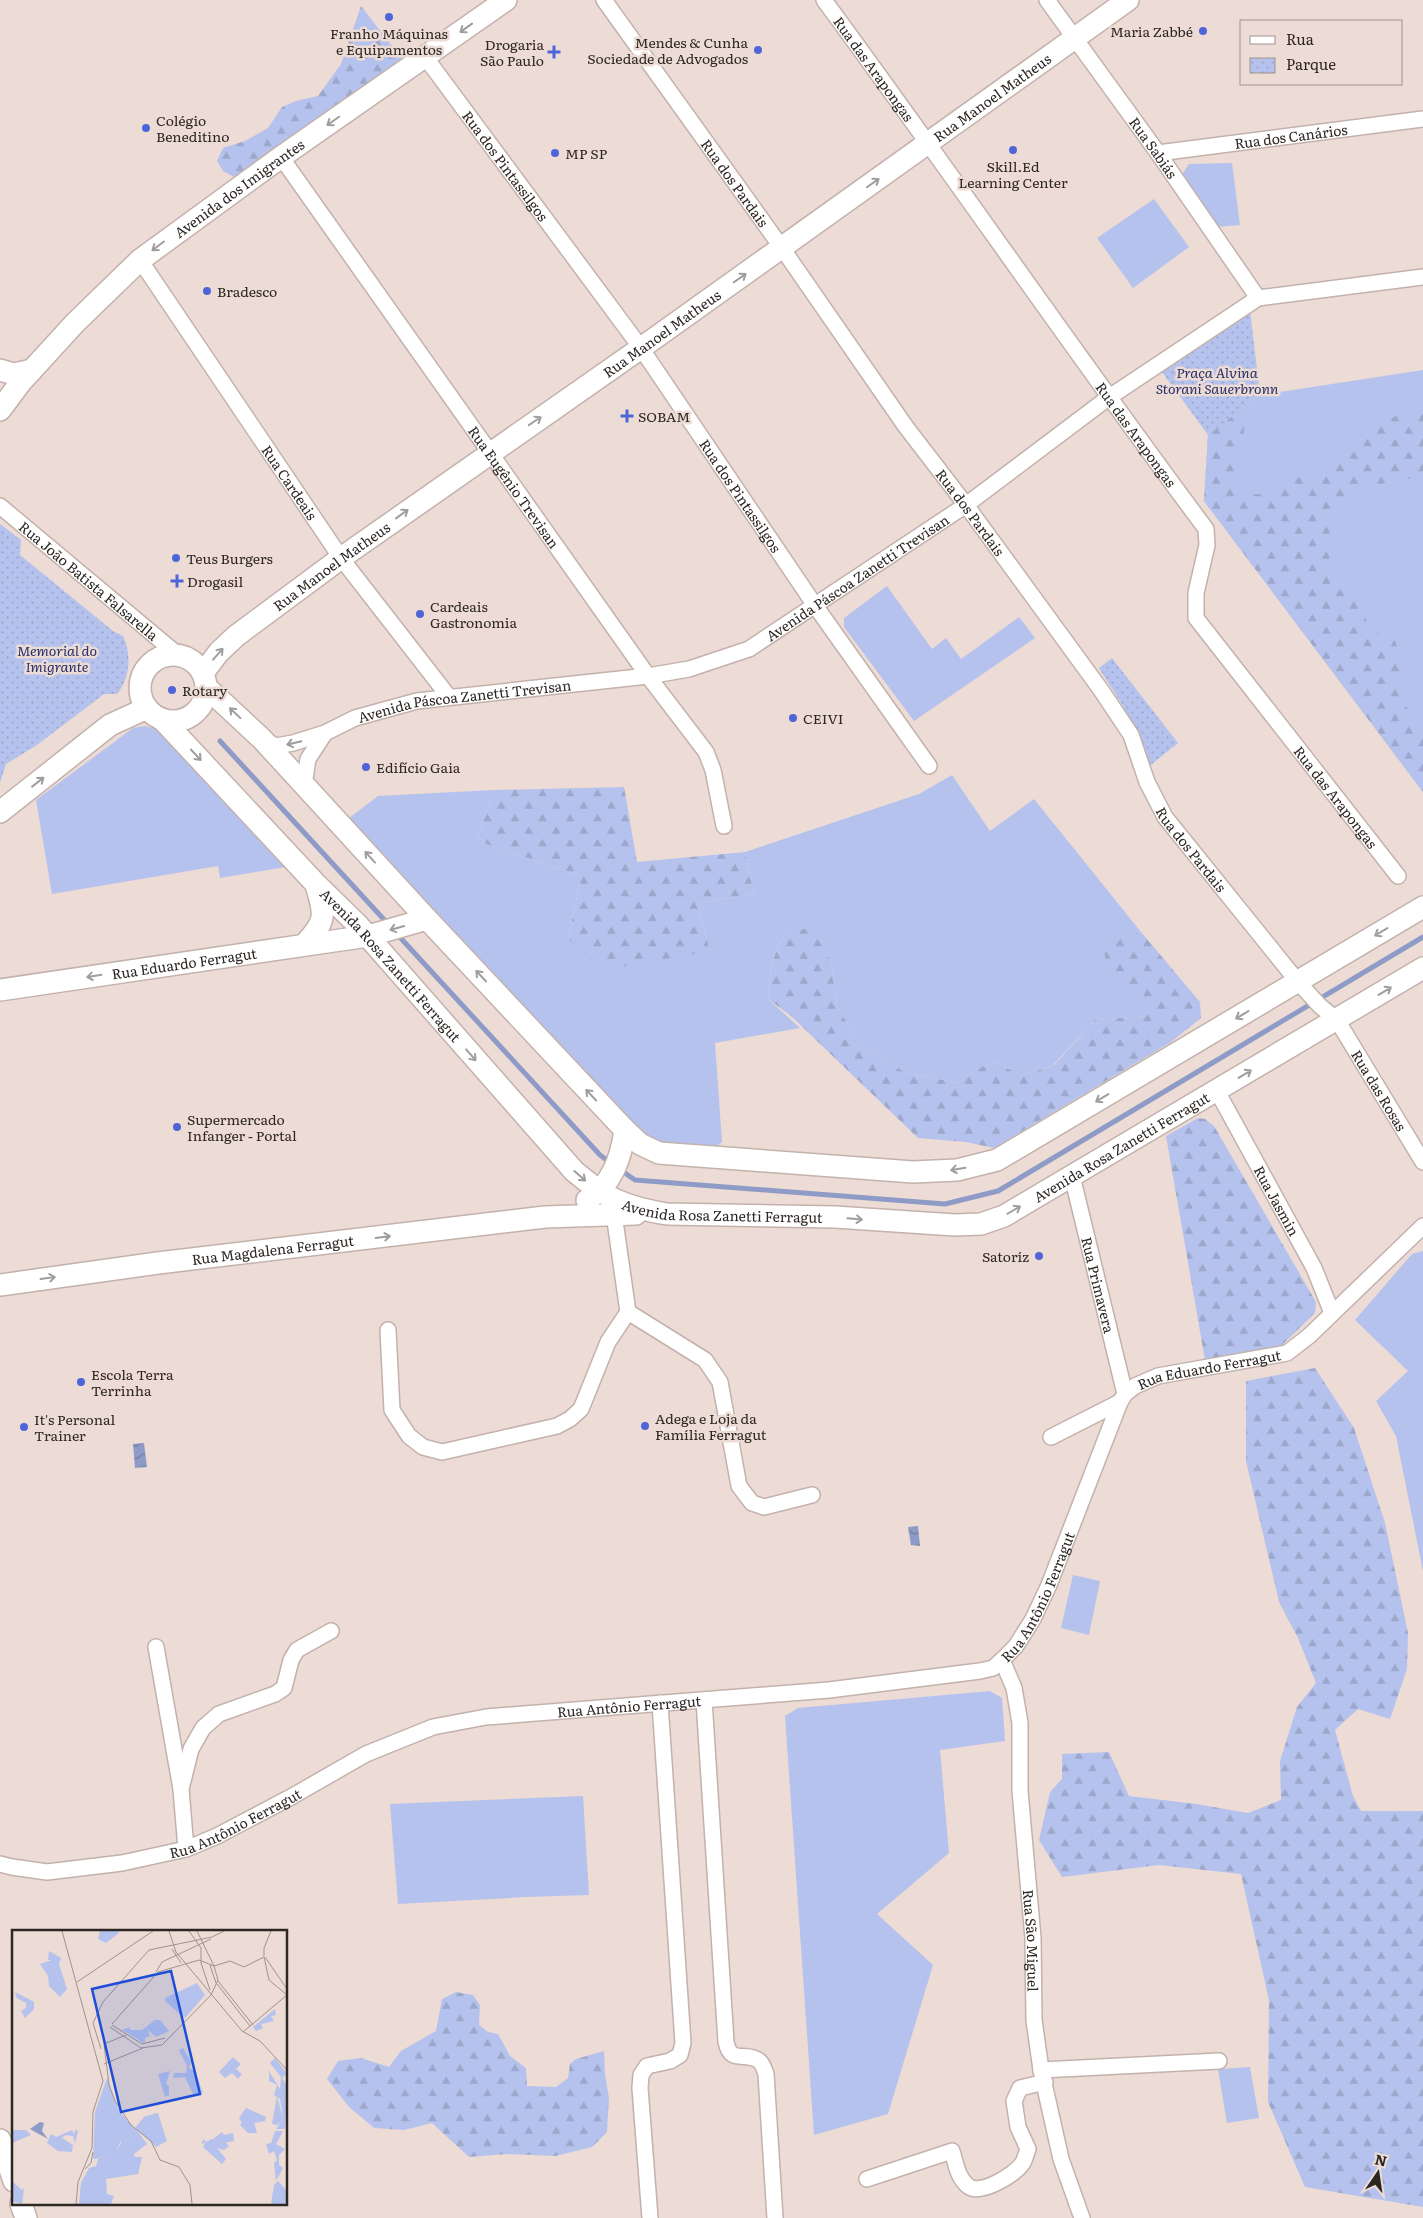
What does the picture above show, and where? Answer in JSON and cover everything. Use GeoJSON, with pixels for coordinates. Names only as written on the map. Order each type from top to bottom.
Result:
{"type":"FeatureCollection","features":[{"type":"Feature","properties":{"kind":"main road","name":"Avenida dos Imigrantes"},"geometry":{"type":"LineString","coordinates":[[0,410],[32,370],[75,323],[140,260],[280,157],[426,58],[506,0]]}},
{"type":"Feature","properties":{"kind":"main road","name":"Rua Manoel Matheus"},"geometry":{"type":"LineString","coordinates":[[204,680],[219,652],[236,636],[341,558],[641,348],[1127,2]]}},
{"type":"Feature","properties":{"kind":"main road"},"geometry":{"type":"LineString","coordinates":[[0,370],[14,374],[32,370]]}},
{"type":"Feature","properties":{"kind":"main road"},"geometry":{"type":"LineString","coordinates":[[204,680],[204,698],[200,707],[193,714],[183,719],[173,721],[155,714],[140,694],[140,685],[146,668],[160,657],[178,655],[188,658],[197,665],[204,680],[262,739],[624,1130],[640,1144],[659,1153],[913,1172],[957,1170],[997,1160],[1423,906]]}},
{"type":"Feature","properties":{"kind":"main road"},"geometry":{"type":"LineString","coordinates":[[0,812],[110,725],[155,714]]}},
{"type":"Feature","properties":{"kind":"main road","name":"Avenida Rosa Zanetti Ferragut"},"geometry":{"type":"LineString","coordinates":[[155,714],[315,883],[368,936],[574,1171],[613,1200],[640,1210],[667,1214],[835,1217],[955,1225],[981,1224],[1004,1216],[1423,968]]}},
{"type":"Feature","properties":{"kind":"main road"},"geometry":{"type":"LineString","coordinates":[[306,944],[319,929],[323,910],[315,883]]}},
{"type":"Feature","properties":{"kind":"main road","name":"Rua Eduardo Ferragut"},"geometry":{"type":"LineString","coordinates":[[0,990],[368,936],[427,919]]}},
{"type":"Feature","properties":{"kind":"main road"},"geometry":{"type":"LineString","coordinates":[[600,1192],[612,1175],[622,1146],[624,1130]]}},
{"type":"Feature","properties":{"kind":"main road","name":"Rua Magdalena Ferragut"},"geometry":{"type":"LineString","coordinates":[[545,1216],[577,1205],[600,1192]]}},
{"type":"Feature","properties":{"kind":"main road","name":"Rua Magdalena Ferragut"},"geometry":{"type":"LineString","coordinates":[[0,1285],[158,1263],[545,1216],[667,1214]]}},
{"type":"Feature","properties":{"kind":"main road"},"geometry":{"type":"LineString","coordinates":[[0,2140],[12,2175]]}},
{"type":"Feature","properties":{"kind":"main road"},"geometry":{"type":"LineString","coordinates":[[22,2206],[26,2218]]}},
{"type":"Feature","properties":{"kind":"street","name":"Rua dos Pardais"},"geometry":{"type":"LineString","coordinates":[[604,0],[782,248],[906,427],[966,505],[1101,690],[1131,735],[1147,782],[1165,817],[1298,982],[1320,1006],[1337,1020]]}},
{"type":"Feature","properties":{"kind":"street","name":"Rua das Arapongas"},"geometry":{"type":"LineString","coordinates":[[824,0],[929,143],[1108,398],[1206,529],[1207,546],[1196,593],[1196,618],[1398,876]]}},
{"type":"Feature","properties":{"kind":"street","name":"Rua Sabiás"},"geometry":{"type":"LineString","coordinates":[[1047,0],[1158,153],[1258,298]]}},
{"type":"Feature","properties":{"kind":"street","name":"Rua dos Pintassilgos"},"geometry":{"type":"LineString","coordinates":[[426,58],[641,348],[814,604],[928,766]]}},
{"type":"Feature","properties":{"kind":"street","name":"Rua dos Canários"},"geometry":{"type":"LineString","coordinates":[[1158,153],[1423,119]]}},
{"type":"Feature","properties":{"kind":"street","name":"Rua Eugênio Trevisan"},"geometry":{"type":"LineString","coordinates":[[280,157],[648,676],[706,752],[713,770],[724,826]]}},
{"type":"Feature","properties":{"kind":"street","name":"Rua Cardeais"},"geometry":{"type":"LineString","coordinates":[[140,260],[341,558],[449,697]]}},
{"type":"Feature","properties":{"kind":"street","name":"Avenida Páscoa Zanetti Trevisan"},"geometry":{"type":"LineString","coordinates":[[262,739],[276,746],[325,733],[355,718],[417,701],[648,676],[689,669],[749,649],[814,604],[966,505],[1108,398],[1258,298],[1423,277]]}},
{"type":"Feature","properties":{"kind":"street","name":"Rua João Batista Falsarella"},"geometry":{"type":"LineString","coordinates":[[0,506],[178,655]]}},
{"type":"Feature","properties":{"kind":"street"},"geometry":{"type":"LineString","coordinates":[[304,785],[308,759],[325,733]]}},
{"type":"Feature","properties":{"kind":"street","name":"Rua das Rosas"},"geometry":{"type":"LineString","coordinates":[[1337,1020],[1423,1162]]}},
{"type":"Feature","properties":{"kind":"street","name":"Rua Jasmin"},"geometry":{"type":"LineString","coordinates":[[1217,1091],[1314,1268],[1332,1313]]}},
{"type":"Feature","properties":{"kind":"street","name":"Rua Primavera"},"geometry":{"type":"LineString","coordinates":[[1072,1176],[1122,1398]]}},
{"type":"Feature","properties":{"kind":"street"},"geometry":{"type":"LineString","coordinates":[[388,1330],[392,1410],[409,1436],[423,1446],[442,1452],[557,1426],[570,1419],[581,1409],[608,1342],[628,1312],[614,1214],[600,1192]]}},
{"type":"Feature","properties":{"kind":"street","name":"Rua Eduardo Ferragut"},"geometry":{"type":"LineString","coordinates":[[1051,1437],[1122,1398],[1136,1386],[1158,1376],[1287,1353],[1309,1336],[1423,1226]]}},
{"type":"Feature","properties":{"kind":"street"},"geometry":{"type":"LineString","coordinates":[[628,1312],[705,1360],[720,1382],[739,1486],[752,1504],[764,1507],[812,1495]]}},
{"type":"Feature","properties":{"kind":"street","name":"Rua Antônio Ferragut"},"geometry":{"type":"LineString","coordinates":[[0,1864],[47,1872],[122,1863],[186,1849],[217,1836],[366,1754],[433,1727],[486,1717],[829,1690],[993,1668],[1016,1646],[1033,1619],[1049,1585],[1122,1398]]}},
{"type":"Feature","properties":{"kind":"street"},"geometry":{"type":"LineString","coordinates":[[181,1789],[191,1749],[204,1728],[219,1714],[275,1694],[284,1688],[291,1660],[297,1650],[331,1631]]}},
{"type":"Feature","properties":{"kind":"street"},"geometry":{"type":"LineString","coordinates":[[156,1648],[181,1789],[186,1849]]}},
{"type":"Feature","properties":{"kind":"street","name":"Rua São Miguel"},"geometry":{"type":"LineString","coordinates":[[1002,1660],[1014,1688],[1020,1723],[1020,1790],[1033,1938],[1034,2020],[1043,2076],[1061,2160],[1082,2218]]}},
{"type":"Feature","properties":{"kind":"street"},"geometry":{"type":"LineString","coordinates":[[704,1700],[726,2042],[728,2051],[732,2055],[757,2059],[762,2063],[766,2074],[775,2218]]}},
{"type":"Feature","properties":{"kind":"street"},"geometry":{"type":"LineString","coordinates":[[650,2218],[640,2088],[641,2075],[647,2066],[670,2061],[680,2055],[683,2043],[660,1703]]}},
{"type":"Feature","properties":{"kind":"street"},"geometry":{"type":"LineString","coordinates":[[867,2179],[952,2151],[960,2178],[969,2187],[980,2190],[995,2184],[1022,2164],[1028,2149],[1018,2127],[1014,2101],[1020,2088],[1043,2076],[1219,2061]]}},
{"type":"Feature","properties":{"kind":"green space"},"geometry":{"type":"Polygon","coordinates":[[[361,6],[405,63],[238,179],[223,171],[217,161],[223,148],[245,141],[268,128],[282,107],[296,101],[318,96],[341,64],[361,6]]]}},
{"type":"Feature","properties":{"kind":"green space"},"geometry":{"type":"Polygon","coordinates":[[[1232,163],[1240,225],[1216,227],[1181,180],[1189,164],[1232,163]]]}},
{"type":"Feature","properties":{"kind":"green space"},"geometry":{"type":"Polygon","coordinates":[[[1154,199],[1189,247],[1133,288],[1097,238],[1154,199]]]}},
{"type":"Feature","properties":{"kind":"green space","name":"Praça Alvina Storani Sauerbronn"},"geometry":{"type":"Polygon","coordinates":[[[1250,310],[1260,395],[1208,435],[1162,372],[1250,310]]]}},
{"type":"Feature","properties":{"kind":"green space"},"geometry":{"type":"Polygon","coordinates":[[[1423,370],[1423,792],[1204,501],[1208,435],[1260,395],[1423,370]]]}},
{"type":"Feature","properties":{"kind":"green space"},"geometry":{"type":"Polygon","coordinates":[[[1423,408],[1423,476],[1371,486],[1331,510],[1329,547],[1330,573],[1353,590],[1360,602],[1370,629],[1395,641],[1404,665],[1404,704],[1423,728],[1423,792],[1204,501],[1208,435],[1239,411],[1245,419],[1243,439],[1233,478],[1250,493],[1263,495],[1274,493],[1282,484],[1305,474],[1321,472],[1356,444],[1377,424],[1406,412],[1423,408]]]}},
{"type":"Feature","properties":{"kind":"green space","name":"Memorial do Imigrante"},"geometry":{"type":"Polygon","coordinates":[[[0,524],[21,540],[20,555],[113,631],[123,636],[128,650],[128,666],[125,681],[117,694],[104,694],[37,745],[6,764],[0,783],[0,524]]]}},
{"type":"Feature","properties":{"kind":"green space"},"geometry":{"type":"Polygon","coordinates":[[[887,586],[932,649],[946,638],[961,659],[1019,617],[1035,638],[914,721],[844,627],[844,618],[887,586]]]}},
{"type":"Feature","properties":{"kind":"green space"},"geometry":{"type":"Polygon","coordinates":[[[1112,658],[1178,743],[1147,768],[1123,706],[1099,668],[1112,658]]]}},
{"type":"Feature","properties":{"kind":"green space"},"geometry":{"type":"Polygon","coordinates":[[[145,726],[158,730],[286,867],[220,878],[218,866],[52,894],[36,800],[133,728],[145,726]]]}},
{"type":"Feature","properties":{"kind":"green space"},"geometry":{"type":"Polygon","coordinates":[[[952,775],[990,831],[1034,799],[1141,932],[1117,938],[1108,968],[1148,1016],[1095,1020],[1053,1065],[1021,1076],[995,1061],[977,1069],[958,1083],[905,1072],[860,1045],[837,1006],[831,963],[790,927],[779,944],[773,961],[768,999],[800,1028],[715,1043],[722,1142],[714,1149],[661,1144],[643,1135],[349,818],[378,796],[493,790],[477,841],[581,876],[568,939],[710,951],[697,903],[754,894],[745,852],[919,794],[952,775]]]}},
{"type":"Feature","properties":{"kind":"green space"},"geometry":{"type":"Polygon","coordinates":[[[624,787],[637,862],[745,852],[754,894],[697,903],[710,951],[604,970],[568,939],[581,876],[477,841],[493,790],[624,787]]]}},
{"type":"Feature","properties":{"kind":"green space"},"geometry":{"type":"Polygon","coordinates":[[[790,927],[817,931],[831,963],[837,1006],[860,1045],[905,1072],[958,1083],[977,1069],[995,1061],[1021,1076],[1054,1065],[1095,1020],[1147,1016],[1108,968],[1104,952],[1117,938],[1141,932],[1200,1002],[1201,1018],[1171,1042],[994,1148],[966,1142],[918,1138],[791,1016],[768,999],[773,961],[779,944],[790,927]]]}},
{"type":"Feature","properties":{"kind":"green space"},"geometry":{"type":"Polygon","coordinates":[[[1198,1118],[1205,1119],[1214,1126],[1316,1302],[1315,1313],[1279,1348],[1205,1360],[1166,1136],[1198,1118]]]}},
{"type":"Feature","properties":{"kind":"green space"},"geometry":{"type":"Polygon","coordinates":[[[1423,1251],[1423,1571],[1396,1436],[1376,1401],[1408,1371],[1355,1320],[1412,1254],[1423,1251]]]}},
{"type":"Feature","properties":{"kind":"green space"},"geometry":{"type":"Polygon","coordinates":[[[1315,1368],[1354,1428],[1385,1523],[1408,1633],[1407,1669],[1390,1719],[1358,1709],[1335,1730],[1353,1796],[1361,1811],[1423,1811],[1423,2207],[1305,2187],[1268,2102],[1269,2000],[1241,1874],[1159,1865],[1062,1877],[1039,1840],[1050,1792],[1062,1779],[1062,1754],[1109,1752],[1129,1796],[1196,1804],[1248,1813],[1281,1800],[1280,1761],[1297,1707],[1316,1683],[1298,1638],[1279,1602],[1246,1461],[1246,1381],[1315,1368]]]}},
{"type":"Feature","properties":{"kind":"green space"},"geometry":{"type":"Polygon","coordinates":[[[1073,1575],[1100,1581],[1089,1635],[1061,1628],[1073,1575]]]}},
{"type":"Feature","properties":{"kind":"green space"},"geometry":{"type":"Polygon","coordinates":[[[990,1691],[1002,1698],[1005,1741],[940,1750],[949,1853],[877,1914],[933,1965],[888,2114],[814,2135],[785,1716],[798,1708],[990,1691]]]}},
{"type":"Feature","properties":{"kind":"green space"},"geometry":{"type":"Polygon","coordinates":[[[583,1796],[589,1895],[398,1904],[390,1804],[583,1796]]]}},
{"type":"Feature","properties":{"kind":"green space"},"geometry":{"type":"Polygon","coordinates":[[[456,1992],[473,1995],[480,2005],[479,2025],[488,2032],[498,2034],[510,2056],[526,2068],[527,2086],[556,2087],[568,2078],[570,2064],[576,2059],[604,2051],[605,2075],[609,2098],[607,2132],[592,2147],[555,2156],[506,2154],[469,2157],[432,2123],[404,2130],[374,2128],[349,2107],[327,2079],[338,2061],[361,2058],[389,2067],[401,2051],[436,2031],[442,1999],[456,1992]]]}},
{"type":"Feature","properties":{"kind":"green space"},"geometry":{"type":"Polygon","coordinates":[[[1250,2067],[1259,2118],[1227,2123],[1218,2069],[1250,2067]]]}},
{"type":"Feature","properties":{"kind":"water"},"geometry":{"type":"Polygon","coordinates":[[[144,1443],[147,1467],[135,1468],[133,1444],[144,1443]]]}},
{"type":"Feature","properties":{"kind":"water"},"geometry":{"type":"Polygon","coordinates":[[[918,1526],[920,1546],[911,1545],[908,1527],[918,1526]]]}},
{"type":"Feature","properties":{"kind":"waterway"},"geometry":{"type":"LineString","coordinates":[[220,741],[389,925]]}},
{"type":"Feature","properties":{"kind":"waterway"},"geometry":{"type":"LineString","coordinates":[[396,933],[600,1155],[612,1164]]}},
{"type":"Feature","properties":{"kind":"waterway"},"geometry":{"type":"LineString","coordinates":[[619,1169],[635,1180],[945,1204],[998,1191],[1423,937]]}},
{"type":"Feature","properties":{"kind":"place","name":"Franho Máquinas e Equipamentos"},"geometry":{"type":"Point","coordinates":[389,17]}},
{"type":"Feature","properties":{"kind":"place","name":"Maria Zabbé"},"geometry":{"type":"Point","coordinates":[1203,31]}},
{"type":"Feature","properties":{"kind":"place","name":"Mendes & Cunha Sociedade de Advogados"},"geometry":{"type":"Point","coordinates":[758,50]}},
{"type":"Feature","properties":{"kind":"place","name":"Drogaria São Paulo"},"geometry":{"type":"Point","coordinates":[554,52]}},
{"type":"Feature","properties":{"kind":"place","name":"Colégio Beneditino"},"geometry":{"type":"Point","coordinates":[146,128]}},
{"type":"Feature","properties":{"kind":"place","name":"Skill.Ed Learning Center"},"geometry":{"type":"Point","coordinates":[1013,150]}},
{"type":"Feature","properties":{"kind":"place","name":"MP SP"},"geometry":{"type":"Point","coordinates":[555,153]}},
{"type":"Feature","properties":{"kind":"place","name":"Bradesco"},"geometry":{"type":"Point","coordinates":[207,291]}},
{"type":"Feature","properties":{"kind":"place","name":"SOBAM"},"geometry":{"type":"Point","coordinates":[627,416]}},
{"type":"Feature","properties":{"kind":"place","name":"Teus Burgers"},"geometry":{"type":"Point","coordinates":[176,558]}},
{"type":"Feature","properties":{"kind":"place","name":"Drogasil"},"geometry":{"type":"Point","coordinates":[177,581]}},
{"type":"Feature","properties":{"kind":"place","name":"Cardeais Gastronomia"},"geometry":{"type":"Point","coordinates":[420,614]}},
{"type":"Feature","properties":{"kind":"place","name":"Rotary"},"geometry":{"type":"Point","coordinates":[172,690]}},
{"type":"Feature","properties":{"kind":"place","name":"CEIVI"},"geometry":{"type":"Point","coordinates":[793,718]}},
{"type":"Feature","properties":{"kind":"place","name":"Edifício Gaia"},"geometry":{"type":"Point","coordinates":[366,767]}},
{"type":"Feature","properties":{"kind":"place","name":"Supermercado Infanger - Portal"},"geometry":{"type":"Point","coordinates":[177,1127]}},
{"type":"Feature","properties":{"kind":"place","name":"Satoríz"},"geometry":{"type":"Point","coordinates":[1039,1256]}},
{"type":"Feature","properties":{"kind":"place","name":"Escola Terra Terrinha"},"geometry":{"type":"Point","coordinates":[81,1382]}},
{"type":"Feature","properties":{"kind":"place","name":"Adega e Loja da Família Ferragut"},"geometry":{"type":"Point","coordinates":[645,1426]}},
{"type":"Feature","properties":{"kind":"place","name":"It's Personal Trainer"},"geometry":{"type":"Point","coordinates":[24,1427]}}]}
